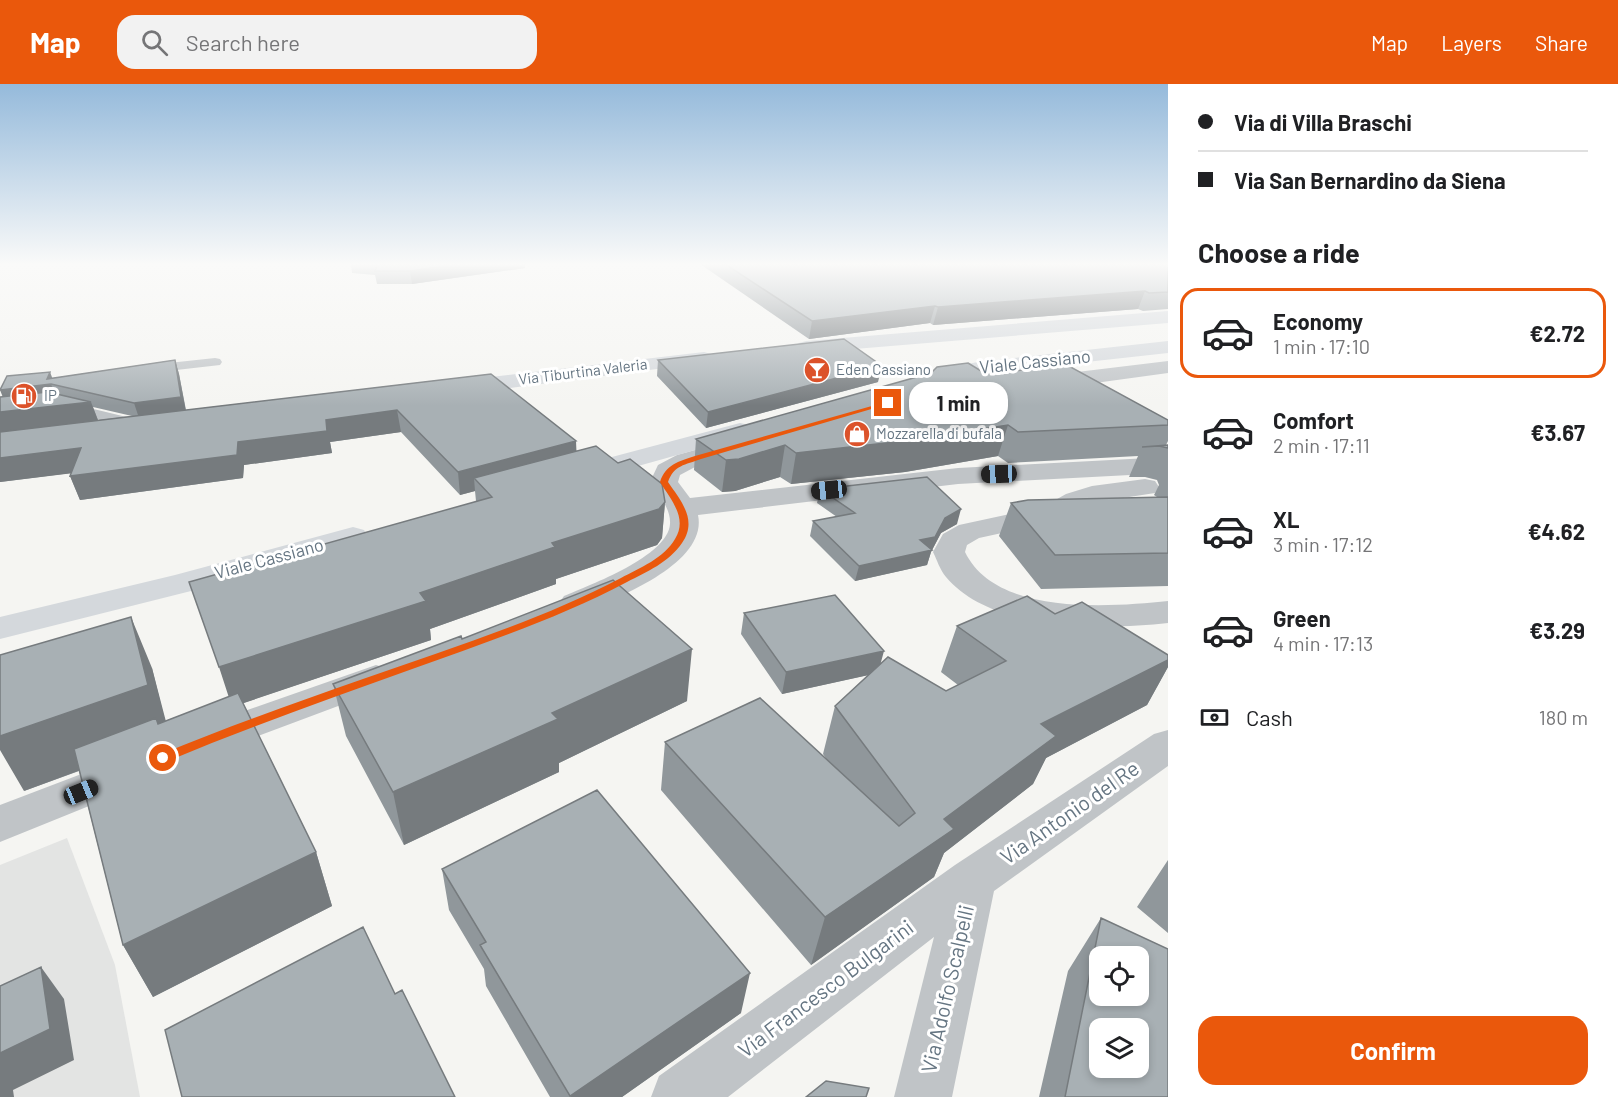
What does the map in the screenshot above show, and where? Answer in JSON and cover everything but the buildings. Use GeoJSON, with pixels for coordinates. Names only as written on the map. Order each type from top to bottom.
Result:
{"type":"FeatureCollection","features":[{"type":"Feature","properties":{"kind":"main road"},"geometry":{"type":"LineString","coordinates":[[784,349],[1168,317]]}},
{"type":"Feature","properties":{"kind":"main road","name":"Viale Cassiano"},"geometry":{"type":"LineString","coordinates":[[920,383],[967,370],[1168,347]]}},
{"type":"Feature","properties":{"kind":"main road","name":"Via Tiburtina Valeria"},"geometry":{"type":"LineString","coordinates":[[436,390],[727,355]]}},
{"type":"Feature","properties":{"kind":"main road"},"geometry":{"type":"LineString","coordinates":[[78,435],[150,425]]}},
{"type":"Feature","properties":{"kind":"main road"},"geometry":{"type":"LineString","coordinates":[[560,479],[765,430]]}},
{"type":"Feature","properties":{"kind":"main road","name":"Viale Cassiano"},"geometry":{"type":"LineString","coordinates":[[4,628],[183,583],[377,530]]}},
{"type":"Feature","properties":{"kind":"street"},"geometry":{"type":"LineString","coordinates":[[1023,385],[1168,367]]}},
{"type":"Feature","properties":{"kind":"street"},"geometry":{"type":"LineString","coordinates":[[920,383],[999,387]]}},
{"type":"Feature","properties":{"kind":"street"},"geometry":{"type":"LineString","coordinates":[[543,617],[598,594],[663,558],[675,547],[684,531],[685,514],[664,482],[668,471],[686,461],[765,430]]}},
{"type":"Feature","properties":{"kind":"street"},"geometry":{"type":"LineString","coordinates":[[682,508],[958,476],[1168,465]]}},
{"type":"Feature","properties":{"kind":"street"},"geometry":{"type":"LineString","coordinates":[[1168,484],[1092,494],[1052,514],[970,531],[954,540],[948,552],[953,565],[967,580],[991,594],[1016,604],[1068,614],[1106,618],[1168,612]]}},
{"type":"Feature","properties":{"kind":"street"},"geometry":{"type":"LineString","coordinates":[[0,824],[170,755],[409,666]]}},
{"type":"Feature","properties":{"kind":"street","name":"Via Antonio del Re"},"geometry":{"type":"LineString","coordinates":[[972,880],[1168,745]]}},
{"type":"Feature","properties":{"kind":"street","name":"Via Francesco Bulgarini"},"geometry":{"type":"LineString","coordinates":[[680,1097],[972,880]]}},
{"type":"Feature","properties":{"kind":"street","name":"Via Adolfo Scalpelli"},"geometry":{"type":"LineString","coordinates":[[923,1097],[972,880]]}},
{"type":"Feature","properties":{"kind":"lane"},"geometry":{"type":"LineString","coordinates":[[137,370],[215,362]]}},
{"type":"Feature","properties":{"kind":"lane"},"geometry":{"type":"LineString","coordinates":[[57,406],[150,425]]}},
{"type":"Feature","properties":{"kind":"shaded area"},"geometry":{"type":"Polygon","coordinates":[[[67,838],[115,965],[140,1097],[0,1097],[0,865],[67,838]]]}},
{"type":"Feature","properties":{"kind":"place","name":"Eden Cassiano"},"geometry":{"type":"Point","coordinates":[817,370]}},
{"type":"Feature","properties":{"kind":"place","name":"IP"},"geometry":{"type":"Point","coordinates":[24,396]}},
{"type":"Feature","properties":{"kind":"place","name":"Mozzarella di bufala"},"geometry":{"type":"Point","coordinates":[857,434]}},
{"type":"Feature","properties":{"kind":"route"},"geometry":{"type":"LineString","coordinates":[[163,758],[225,733],[535,621],[598,594],[656,563],[675,547],[684,531],[685,514],[664,482],[668,471],[675,466],[698,457],[888,403]]}}]}
